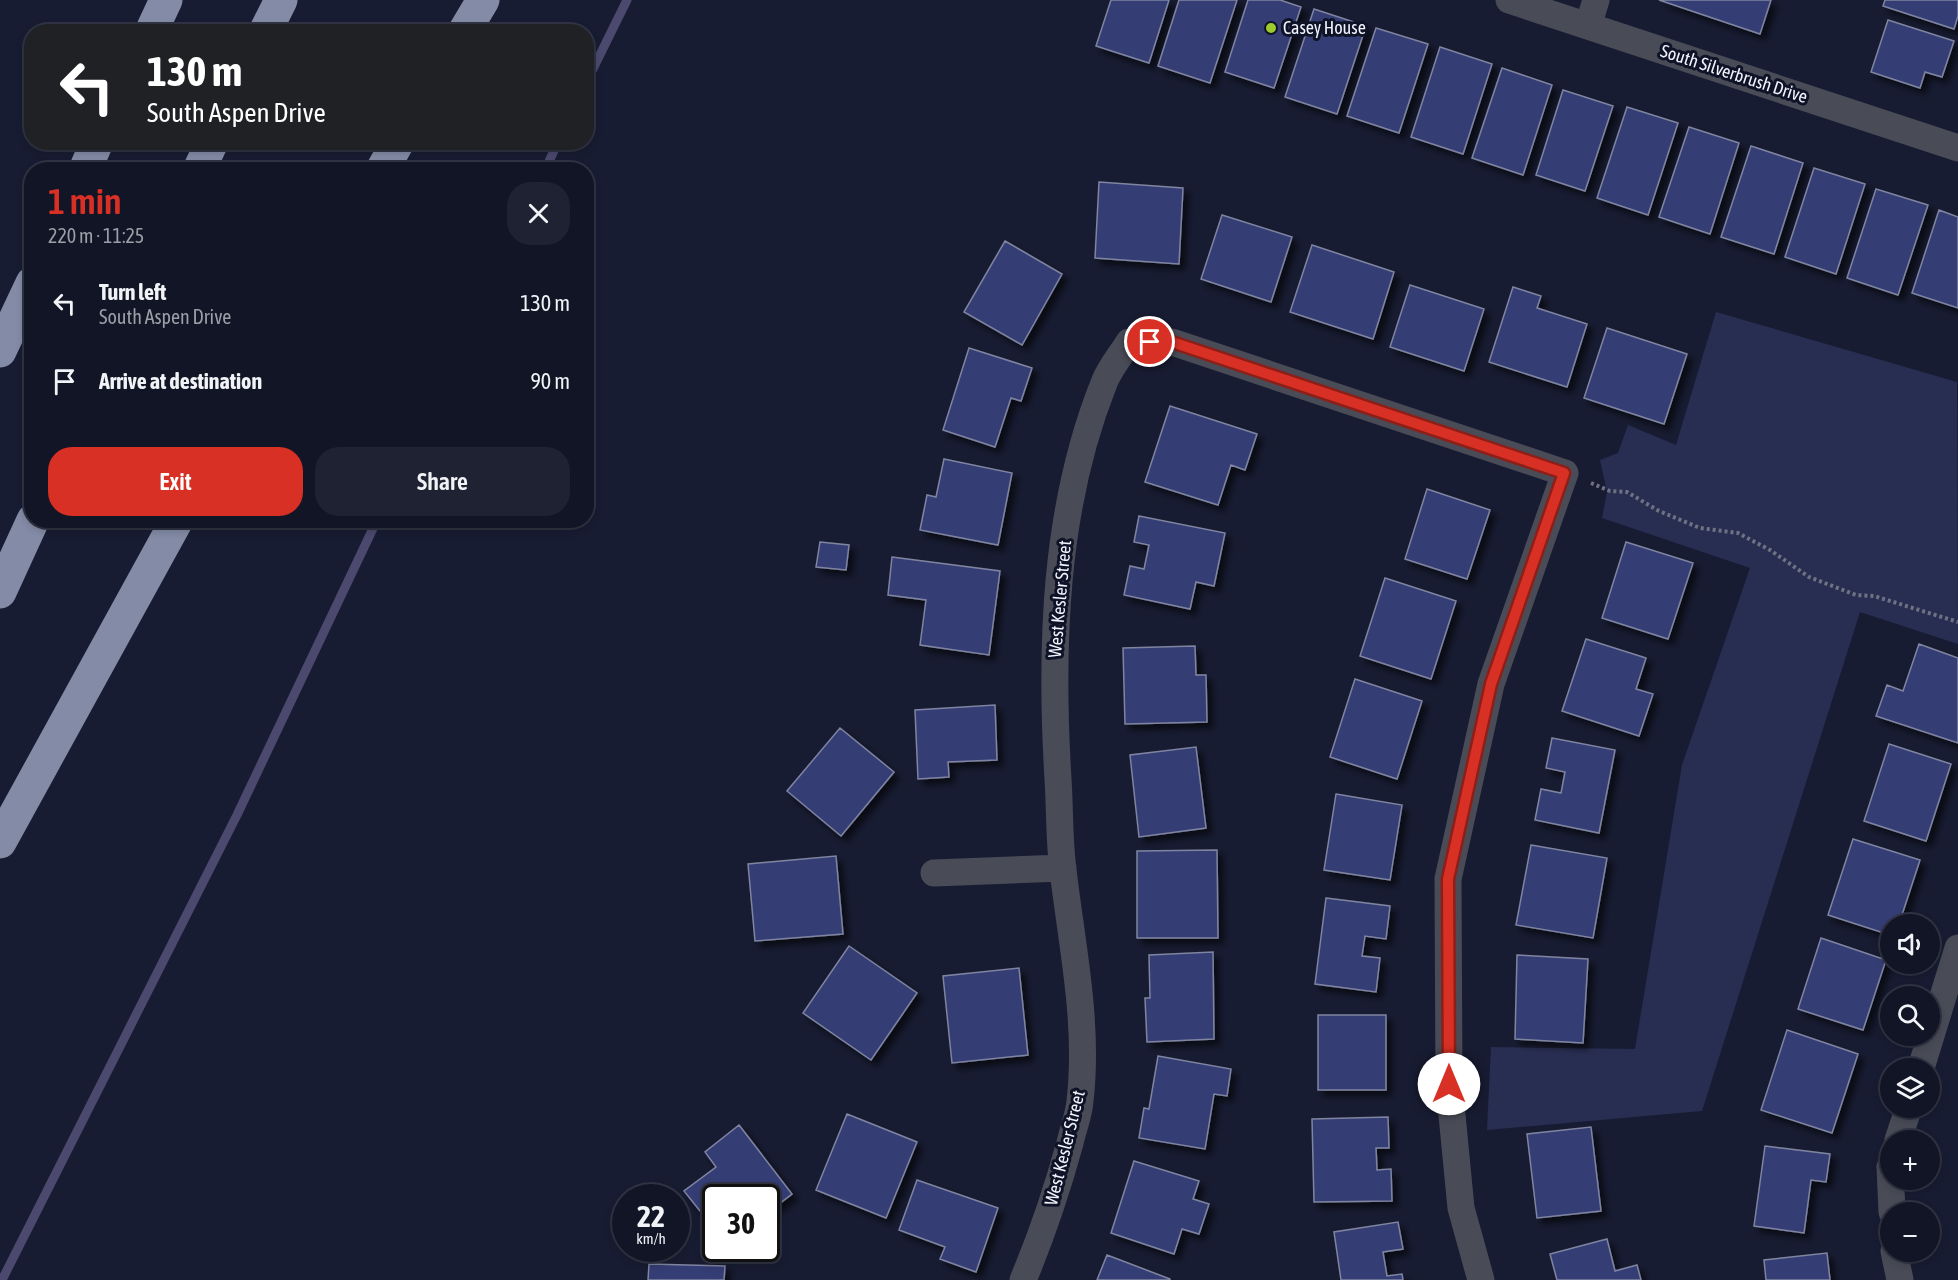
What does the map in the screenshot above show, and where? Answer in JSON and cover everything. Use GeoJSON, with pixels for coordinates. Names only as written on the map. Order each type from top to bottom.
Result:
{"type":"FeatureCollection","features":[{"type":"Feature","properties":{"kind":"highway"},"geometry":{"type":"LineString","coordinates":[[155,24],[166,0]]}},
{"type":"Feature","properties":{"kind":"highway"},"geometry":{"type":"LineString","coordinates":[[270,24],[281,0]]}},
{"type":"Feature","properties":{"kind":"highway"},"geometry":{"type":"LineString","coordinates":[[469,24],[483,0]]}},
{"type":"Feature","properties":{"kind":"highway"},"geometry":{"type":"LineString","coordinates":[[0,351],[24,300]]}},
{"type":"Feature","properties":{"kind":"highway"},"geometry":{"type":"LineString","coordinates":[[0,592],[29,528]]}},
{"type":"Feature","properties":{"kind":"highway"},"geometry":{"type":"LineString","coordinates":[[0,842],[173,528]]}},
{"type":"Feature","properties":{"kind":"street","name":"South Silverbrush Drive"},"geometry":{"type":"LineString","coordinates":[[1509,0],[1958,148]]}},
{"type":"Feature","properties":{"kind":"street"},"geometry":{"type":"LineString","coordinates":[[1588,26],[1596,0]]}},
{"type":"Feature","properties":{"kind":"street","name":"West Kesler Street"},"geometry":{"type":"LineString","coordinates":[[1023,1280],[1042,1237],[1080,1103],[1083,1054],[1080,1002],[1063,868],[1054,715],[1054,646],[1065,534],[1080,460],[1104,382],[1129,342],[1172,342],[1564,473]]}},
{"type":"Feature","properties":{"kind":"street"},"geometry":{"type":"LineString","coordinates":[[1481,1280],[1461,1208],[1449,1084],[1448,879],[1491,684],[1564,473]]}},
{"type":"Feature","properties":{"kind":"street"},"geometry":{"type":"LineString","coordinates":[[934,873],[1063,868]]}},
{"type":"Feature","properties":{"kind":"street"},"geometry":{"type":"LineString","coordinates":[[1924,1058],[1958,948]]}},
{"type":"Feature","properties":{"kind":"street"},"geometry":{"type":"LineString","coordinates":[[1896,1262],[1900,1280]]}},
{"type":"Feature","properties":{"kind":"path"},"geometry":{"type":"LineString","coordinates":[[1564,473],[1610,491],[1627,492],[1659,512],[1700,528],[1738,533],[1770,550],[1809,577],[1856,595],[1874,596],[1958,622]]}},
{"type":"Feature","properties":{"kind":"shaded area"},"geometry":{"type":"Polygon","coordinates":[[[1716,312],[1957,382],[1958,644],[1860,612],[1702,1111],[1487,1130],[1491,1047],[1635,1049],[1682,765],[1750,568],[1602,518],[1607,492],[1600,460],[1618,453],[1628,425],[1676,445],[1716,312]]]}},
{"type":"Feature","properties":{"kind":"building"},"geometry":{"type":"Polygon","coordinates":[[[1111,0],[1169,0],[1149,63],[1096,46],[1111,0]]]}},
{"type":"Feature","properties":{"kind":"building"},"geometry":{"type":"Polygon","coordinates":[[[1179,0],[1237,0],[1210,83],[1158,66],[1179,0]]]}},
{"type":"Feature","properties":{"kind":"building"},"geometry":{"type":"Polygon","coordinates":[[[1248,0],[1280,0],[1301,7],[1274,88],[1225,72],[1248,0]]]}},
{"type":"Feature","properties":{"kind":"building"},"geometry":{"type":"Polygon","coordinates":[[[1659,0],[1771,0],[1760,34],[1659,0]]]}},
{"type":"Feature","properties":{"kind":"building"},"geometry":{"type":"Polygon","coordinates":[[[1885,0],[1958,0],[1958,16],[1954,29],[1883,6],[1885,0]]]}},
{"type":"Feature","properties":{"kind":"building"},"geometry":{"type":"Polygon","coordinates":[[[1314,9],[1366,26],[1337,114],[1285,97],[1314,9]]]}},
{"type":"Feature","properties":{"kind":"building"},"geometry":{"type":"Polygon","coordinates":[[[1888,20],[1954,41],[1942,77],[1925,72],[1920,88],[1871,72],[1888,20]]]}},
{"type":"Feature","properties":{"kind":"building"},"geometry":{"type":"Polygon","coordinates":[[[1376,28],[1428,44],[1399,133],[1347,116],[1376,28]]]}},
{"type":"Feature","properties":{"kind":"building"},"geometry":{"type":"Polygon","coordinates":[[[1440,47],[1492,64],[1463,154],[1411,137],[1440,47]]]}},
{"type":"Feature","properties":{"kind":"building"},"geometry":{"type":"Polygon","coordinates":[[[1502,68],[1552,85],[1523,175],[1472,158],[1502,68]]]}},
{"type":"Feature","properties":{"kind":"building"},"geometry":{"type":"Polygon","coordinates":[[[1563,90],[1613,106],[1585,191],[1536,175],[1563,90]]]}},
{"type":"Feature","properties":{"kind":"building"},"geometry":{"type":"Polygon","coordinates":[[[1627,107],[1678,123],[1648,215],[1597,198],[1627,107]]]}},
{"type":"Feature","properties":{"kind":"building"},"geometry":{"type":"Polygon","coordinates":[[[1689,127],[1739,143],[1710,234],[1659,217],[1689,127]]]}},
{"type":"Feature","properties":{"kind":"building"},"geometry":{"type":"Polygon","coordinates":[[[1751,146],[1803,163],[1774,254],[1721,237],[1751,146]]]}},
{"type":"Feature","properties":{"kind":"building"},"geometry":{"type":"Polygon","coordinates":[[[1814,168],[1865,184],[1836,274],[1785,257],[1814,168]]]}},
{"type":"Feature","properties":{"kind":"building"},"geometry":{"type":"Polygon","coordinates":[[[1099,182],[1183,188],[1179,264],[1095,258],[1099,182]]]}},
{"type":"Feature","properties":{"kind":"building"},"geometry":{"type":"Polygon","coordinates":[[[1876,189],[1928,205],[1898,295],[1847,278],[1876,189]]]}},
{"type":"Feature","properties":{"kind":"building"},"geometry":{"type":"Polygon","coordinates":[[[1939,210],[1958,217],[1958,308],[1912,293],[1939,210]]]}},
{"type":"Feature","properties":{"kind":"building"},"geometry":{"type":"Polygon","coordinates":[[[1222,215],[1292,237],[1271,302],[1201,279],[1222,215]]]}},
{"type":"Feature","properties":{"kind":"building"},"geometry":{"type":"Polygon","coordinates":[[[1005,241],[1062,274],[1022,345],[964,312],[1005,241]]]}},
{"type":"Feature","properties":{"kind":"building"},"geometry":{"type":"Polygon","coordinates":[[[1312,245],[1394,272],[1373,339],[1290,312],[1312,245]]]}},
{"type":"Feature","properties":{"kind":"building"},"geometry":{"type":"Polygon","coordinates":[[[1410,285],[1484,309],[1464,371],[1390,347],[1410,285]]]}},
{"type":"Feature","properties":{"kind":"building"},"geometry":{"type":"Polygon","coordinates":[[[1513,287],[1541,296],[1537,308],[1587,324],[1567,387],[1489,362],[1513,287]]]}},
{"type":"Feature","properties":{"kind":"building"},"geometry":{"type":"Polygon","coordinates":[[[1607,328],[1687,354],[1664,424],[1584,398],[1607,328]]]}},
{"type":"Feature","properties":{"kind":"building"},"geometry":{"type":"Polygon","coordinates":[[[969,348],[1032,368],[1021,401],[1011,398],[995,447],[943,430],[969,348]]]}},
{"type":"Feature","properties":{"kind":"building"},"geometry":{"type":"Polygon","coordinates":[[[1170,406],[1257,434],[1245,470],[1231,465],[1218,505],[1145,482],[1170,406]]]}},
{"type":"Feature","properties":{"kind":"building"},"geometry":{"type":"Polygon","coordinates":[[[944,459],[1012,473],[998,545],[920,530],[927,495],[936,497],[944,459]]]}},
{"type":"Feature","properties":{"kind":"building"},"geometry":{"type":"Polygon","coordinates":[[[1427,489],[1490,510],[1467,579],[1405,559],[1427,489]]]}},
{"type":"Feature","properties":{"kind":"building"},"geometry":{"type":"Polygon","coordinates":[[[1139,516],[1225,533],[1214,586],[1196,582],[1190,609],[1124,595],[1130,566],[1144,569],[1149,545],[1134,542],[1139,516]]]}},
{"type":"Feature","properties":{"kind":"building"},"geometry":{"type":"Polygon","coordinates":[[[820,542],[849,545],[846,570],[816,567],[820,542]]]}},
{"type":"Feature","properties":{"kind":"building"},"geometry":{"type":"Polygon","coordinates":[[[1626,542],[1693,563],[1668,639],[1602,618],[1626,542]]]}},
{"type":"Feature","properties":{"kind":"building"},"geometry":{"type":"Polygon","coordinates":[[[892,557],[1000,571],[989,655],[920,645],[926,600],[888,595],[892,557]]]}},
{"type":"Feature","properties":{"kind":"building"},"geometry":{"type":"Polygon","coordinates":[[[1385,578],[1456,601],[1431,679],[1360,656],[1385,578]]]}},
{"type":"Feature","properties":{"kind":"building"},"geometry":{"type":"Polygon","coordinates":[[[1586,639],[1646,658],[1636,689],[1653,694],[1639,736],[1562,711],[1586,639]]]}},
{"type":"Feature","properties":{"kind":"building"},"geometry":{"type":"Polygon","coordinates":[[[1919,644],[1958,658],[1958,743],[1876,716],[1887,685],[1903,691],[1919,644]]]}},
{"type":"Feature","properties":{"kind":"building"},"geometry":{"type":"Polygon","coordinates":[[[1195,646],[1196,675],[1206,675],[1207,722],[1125,724],[1123,648],[1195,646]]]}},
{"type":"Feature","properties":{"kind":"building"},"geometry":{"type":"Polygon","coordinates":[[[1355,679],[1422,701],[1397,779],[1330,757],[1355,679]]]}},
{"type":"Feature","properties":{"kind":"building"},"geometry":{"type":"Polygon","coordinates":[[[995,705],[997,760],[948,762],[949,777],[918,779],[915,710],[995,705]]]}},
{"type":"Feature","properties":{"kind":"building"},"geometry":{"type":"Polygon","coordinates":[[[840,728],[894,772],[841,836],[787,791],[840,728]]]}},
{"type":"Feature","properties":{"kind":"building"},"geometry":{"type":"Polygon","coordinates":[[[1552,738],[1615,750],[1599,833],[1535,820],[1541,789],[1561,793],[1565,772],[1546,768],[1552,738]]]}},
{"type":"Feature","properties":{"kind":"building"},"geometry":{"type":"Polygon","coordinates":[[[1889,744],[1951,764],[1926,841],[1864,821],[1889,744]]]}},
{"type":"Feature","properties":{"kind":"building"},"geometry":{"type":"Polygon","coordinates":[[[1196,747],[1206,828],[1139,837],[1130,755],[1196,747]]]}},
{"type":"Feature","properties":{"kind":"building"},"geometry":{"type":"Polygon","coordinates":[[[1336,794],[1402,805],[1390,880],[1324,870],[1336,794]]]}},
{"type":"Feature","properties":{"kind":"building"},"geometry":{"type":"Polygon","coordinates":[[[1853,839],[1920,860],[1902,914],[1880,914],[1880,932],[1828,915],[1853,839]]]}},
{"type":"Feature","properties":{"kind":"building"},"geometry":{"type":"Polygon","coordinates":[[[1531,845],[1607,858],[1593,938],[1516,925],[1531,845]]]}},
{"type":"Feature","properties":{"kind":"building"},"geometry":{"type":"Polygon","coordinates":[[[1217,850],[1218,938],[1137,938],[1137,851],[1217,850]]]}},
{"type":"Feature","properties":{"kind":"building"},"geometry":{"type":"Polygon","coordinates":[[[836,856],[843,934],[755,941],[748,864],[836,856]]]}},
{"type":"Feature","properties":{"kind":"building"},"geometry":{"type":"Polygon","coordinates":[[[1326,898],[1390,906],[1386,939],[1365,936],[1362,956],[1380,958],[1376,992],[1315,984],[1326,898]]]}},
{"type":"Feature","properties":{"kind":"building"},"geometry":{"type":"Polygon","coordinates":[[[1821,938],[1880,958],[1881,974],[1863,1030],[1798,1009],[1821,938]]]}},
{"type":"Feature","properties":{"kind":"building"},"geometry":{"type":"Polygon","coordinates":[[[849,946],[917,993],[871,1060],[803,1013],[849,946]]]}},
{"type":"Feature","properties":{"kind":"building"},"geometry":{"type":"Polygon","coordinates":[[[1213,952],[1214,1039],[1147,1042],[1145,998],[1150,998],[1149,955],[1213,952]]]}},
{"type":"Feature","properties":{"kind":"building"},"geometry":{"type":"Polygon","coordinates":[[[1517,955],[1588,959],[1583,1043],[1515,1039],[1517,955]]]}},
{"type":"Feature","properties":{"kind":"building"},"geometry":{"type":"Polygon","coordinates":[[[1019,968],[1028,1055],[952,1063],[943,976],[1019,968]]]}},
{"type":"Feature","properties":{"kind":"building"},"geometry":{"type":"Polygon","coordinates":[[[1318,1015],[1386,1015],[1386,1090],[1318,1090],[1318,1015]]]}},
{"type":"Feature","properties":{"kind":"building"},"geometry":{"type":"Polygon","coordinates":[[[1787,1030],[1858,1054],[1832,1133],[1761,1110],[1787,1030]]]}},
{"type":"Feature","properties":{"kind":"building"},"geometry":{"type":"Polygon","coordinates":[[[1158,1056],[1231,1069],[1227,1096],[1214,1094],[1205,1149],[1139,1138],[1144,1108],[1149,1109],[1158,1056]]]}},
{"type":"Feature","properties":{"kind":"building"},"geometry":{"type":"Polygon","coordinates":[[[847,1114],[917,1142],[886,1218],[816,1190],[847,1114]]]}},
{"type":"Feature","properties":{"kind":"building"},"geometry":{"type":"Polygon","coordinates":[[[1388,1117],[1389,1148],[1376,1148],[1377,1170],[1391,1169],[1392,1201],[1314,1202],[1312,1119],[1388,1117]]]}},
{"type":"Feature","properties":{"kind":"building"},"geometry":{"type":"Polygon","coordinates":[[[739,1125],[792,1194],[780,1203],[780,1184],[702,1184],[702,1214],[690,1198],[690,1186],[716,1167],[705,1152],[739,1125]]]}},
{"type":"Feature","properties":{"kind":"building"},"geometry":{"type":"Polygon","coordinates":[[[1591,1127],[1601,1211],[1537,1218],[1527,1134],[1591,1127]]]}},
{"type":"Feature","properties":{"kind":"building"},"geometry":{"type":"Polygon","coordinates":[[[1765,1146],[1830,1154],[1826,1182],[1811,1180],[1804,1233],[1754,1226],[1765,1146]]]}},
{"type":"Feature","properties":{"kind":"building"},"geometry":{"type":"Polygon","coordinates":[[[1134,1161],[1199,1181],[1193,1199],[1209,1204],[1199,1234],[1182,1229],[1174,1254],[1111,1233],[1134,1161]]]}},
{"type":"Feature","properties":{"kind":"building"},"geometry":{"type":"Polygon","coordinates":[[[917,1180],[998,1208],[976,1272],[940,1259],[945,1247],[899,1230],[917,1180]]]}},
{"type":"Feature","properties":{"kind":"building"},"geometry":{"type":"Polygon","coordinates":[[[1398,1222],[1403,1249],[1383,1252],[1387,1276],[1402,1274],[1403,1280],[1341,1280],[1334,1232],[1398,1222]]]}},
{"type":"Feature","properties":{"kind":"building"},"geometry":{"type":"Polygon","coordinates":[[[1607,1239],[1615,1271],[1637,1265],[1641,1280],[1557,1280],[1550,1254],[1607,1239]]]}},
{"type":"Feature","properties":{"kind":"building"},"geometry":{"type":"Polygon","coordinates":[[[1827,1253],[1830,1280],[1766,1280],[1764,1260],[1827,1253]]]}},
{"type":"Feature","properties":{"kind":"building"},"geometry":{"type":"Polygon","coordinates":[[[1107,1255],[1170,1279],[1170,1280],[1097,1280],[1107,1255]]]}},
{"type":"Feature","properties":{"kind":"building"},"geometry":{"type":"Polygon","coordinates":[[[649,1264],[725,1266],[724,1280],[648,1280],[649,1264]]]}},
{"type":"Feature","properties":{"kind":"waterway"},"geometry":{"type":"LineString","coordinates":[[594,67],[627,0]]}},
{"type":"Feature","properties":{"kind":"waterway"},"geometry":{"type":"LineString","coordinates":[[549,162],[554,150]]}},
{"type":"Feature","properties":{"kind":"waterway"},"geometry":{"type":"LineString","coordinates":[[2,1280],[237,815],[373,528]]}},
{"type":"Feature","properties":{"kind":"place","name":"Casey House"},"geometry":{"type":"Point","coordinates":[1271,28]}},
{"type":"Feature","properties":{"kind":"route"},"geometry":{"type":"LineString","coordinates":[[1150,342],[1172,342],[1564,473],[1491,684],[1448,879],[1449,1084]]}}]}
